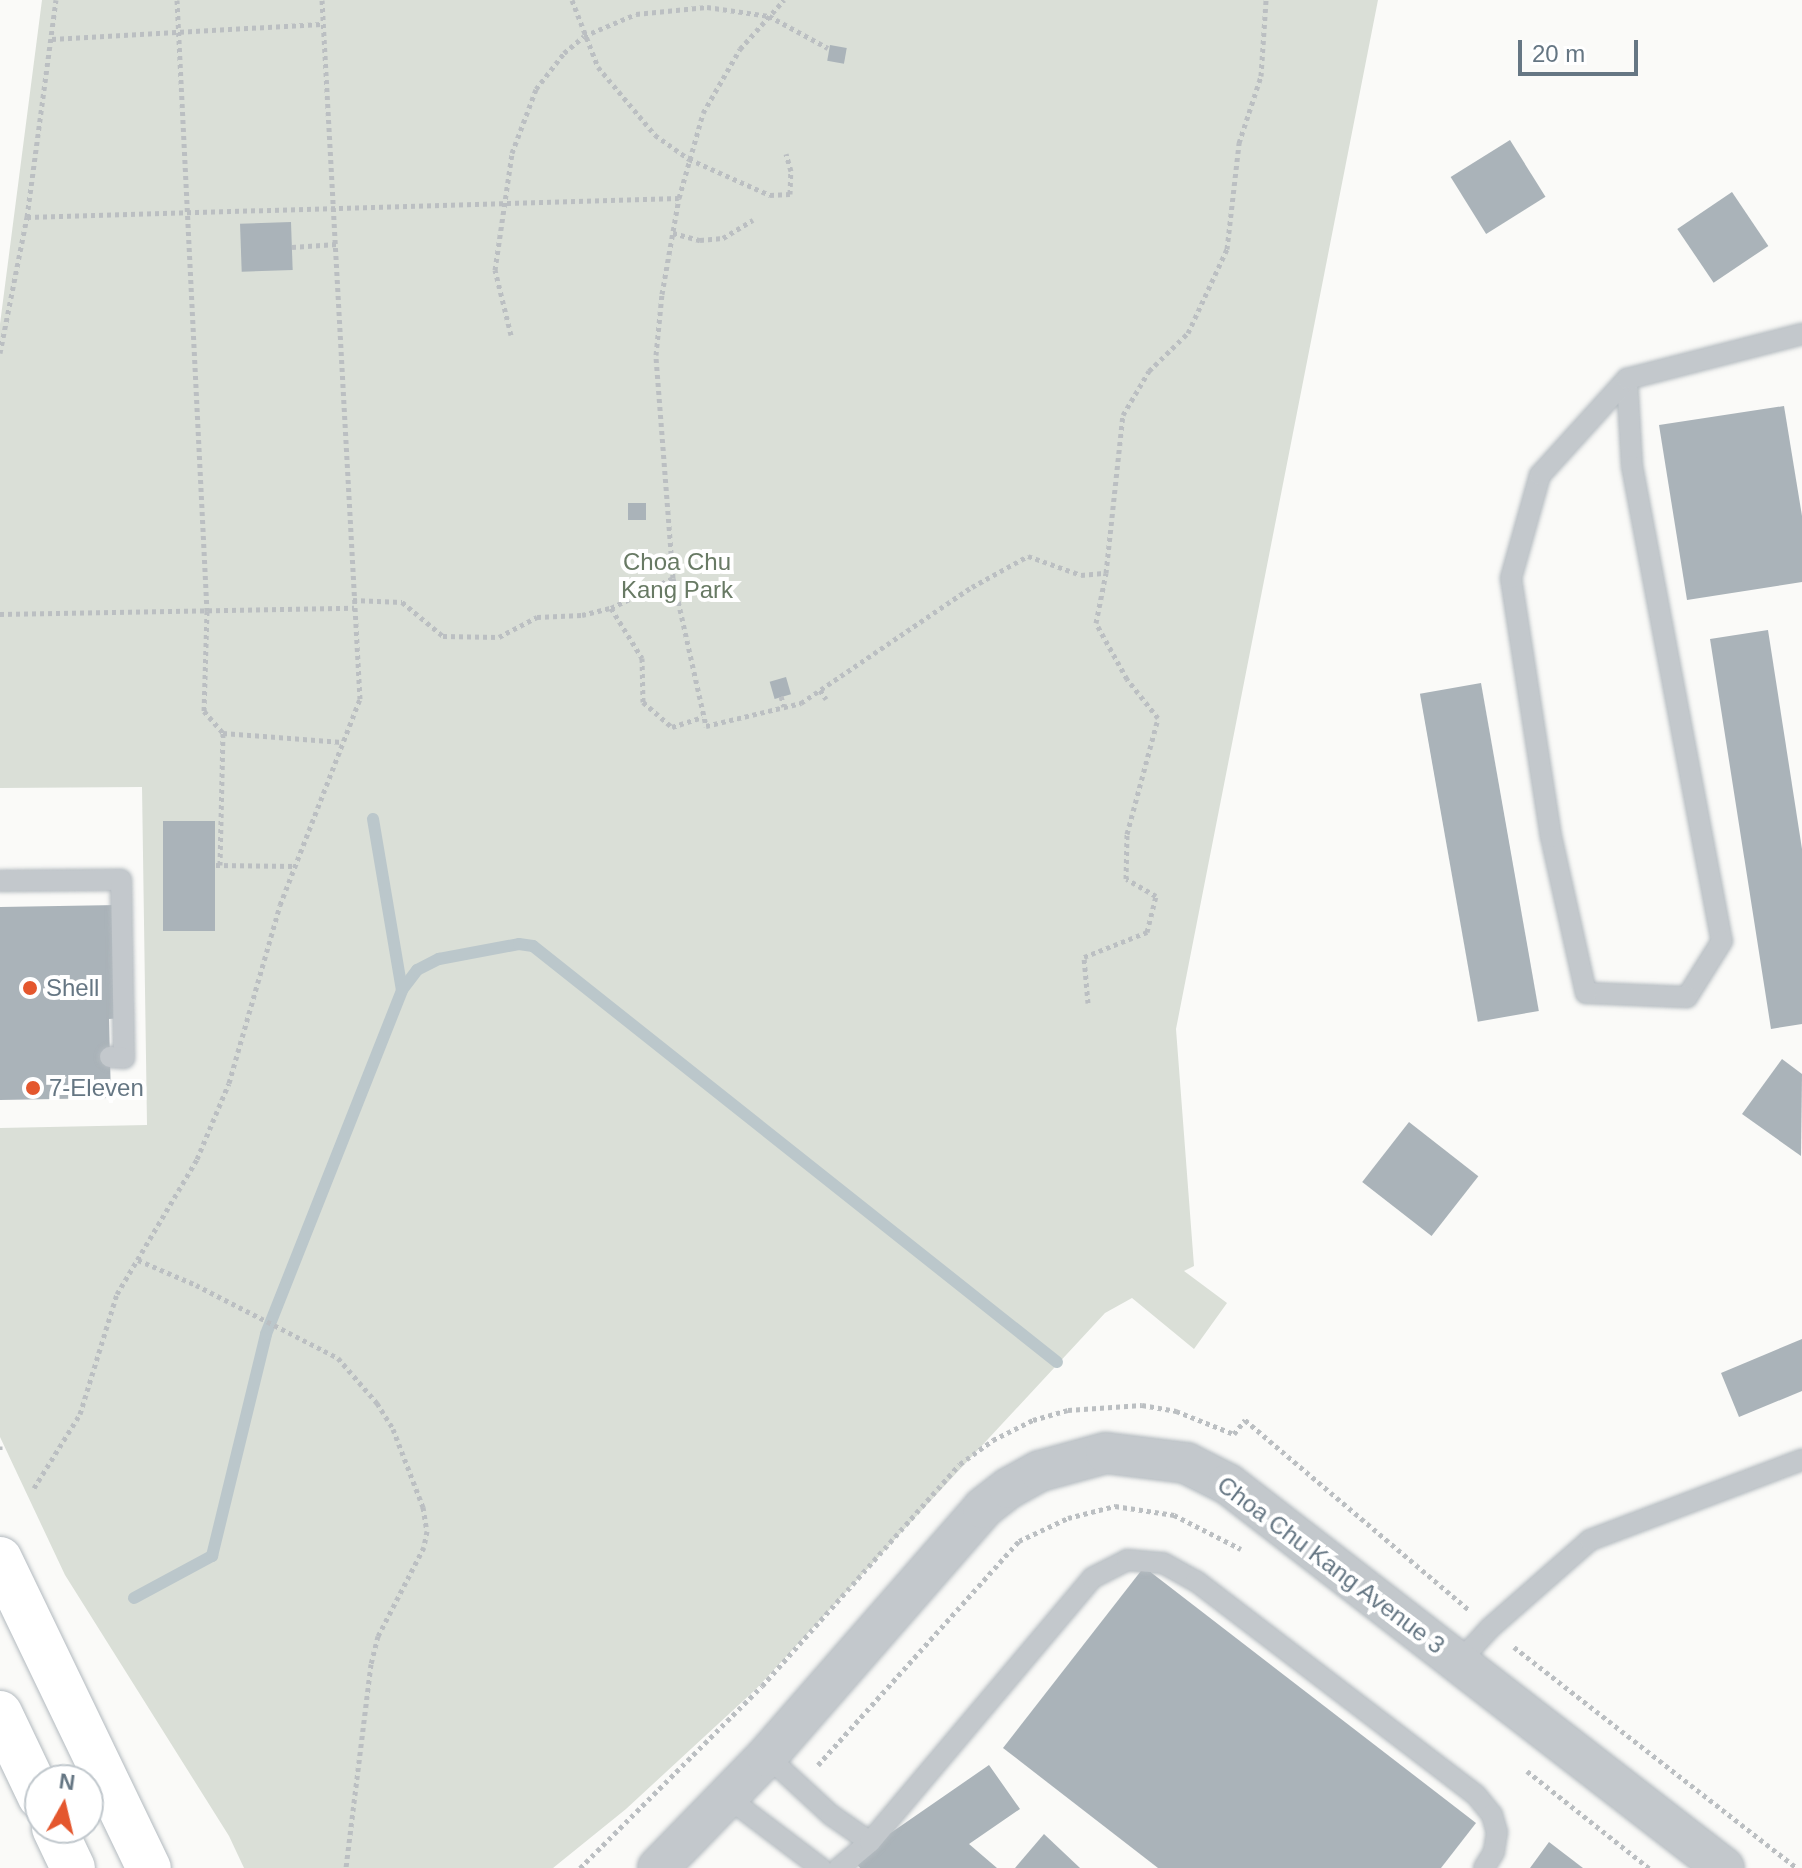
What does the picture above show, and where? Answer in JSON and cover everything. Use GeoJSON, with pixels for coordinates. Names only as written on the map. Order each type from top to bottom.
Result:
{"type":"FeatureCollection","features":[{"type":"Feature","properties":{"kind":"main road"},"geometry":{"type":"LineString","coordinates":[[0,1559],[149,1868]]}},
{"type":"Feature","properties":{"kind":"main road"},"geometry":{"type":"LineString","coordinates":[[0,1713],[24,1764]]}},
{"type":"Feature","properties":{"kind":"main road"},"geometry":{"type":"LineString","coordinates":[[62,1844],[73,1868]]}},
{"type":"Feature","properties":{"kind":"street","name":"Choa Chu Kang Avenue 3"},"geometry":{"type":"LineString","coordinates":[[658,1868],[767,1756],[983,1508],[1009,1488],[1040,1471],[1106,1453],[1186,1463],[1228,1484],[1724,1868]]}},
{"type":"Feature","properties":{"kind":"lane"},"geometry":{"type":"LineString","coordinates":[[1627,379],[1632,466],[1722,941],[1687,997],[1586,993],[1551,837],[1511,578],[1540,475],[1627,379],[1802,334]]}},
{"type":"Feature","properties":{"kind":"lane"},"geometry":{"type":"LineString","coordinates":[[0,881],[121,880],[124,1058],[110,1057]]}},
{"type":"Feature","properties":{"kind":"lane"},"geometry":{"type":"LineString","coordinates":[[1459,1662],[1490,1628],[1590,1540],[1802,1460]]}},
{"type":"Feature","properties":{"kind":"lane"},"geometry":{"type":"LineString","coordinates":[[839,1868],[870,1842],[1092,1578],[1127,1560],[1163,1563],[1196,1581],[1476,1795],[1492,1815],[1497,1832],[1494,1852],[1484,1868]]}},
{"type":"Feature","properties":{"kind":"lane"},"geometry":{"type":"LineString","coordinates":[[767,1756],[831,1815],[870,1842]]}},
{"type":"Feature","properties":{"kind":"lane"},"geometry":{"type":"LineString","coordinates":[[727,1797],[821,1868]]}},
{"type":"Feature","properties":{"kind":"path"},"geometry":{"type":"LineString","coordinates":[[0,353],[27,217],[56,0]]}},
{"type":"Feature","properties":{"kind":"path"},"geometry":{"type":"LineString","coordinates":[[177,0],[190,215],[207,611],[204,711],[223,733],[218,865],[296,866]]}},
{"type":"Feature","properties":{"kind":"path"},"geometry":{"type":"LineString","coordinates":[[34,1488],[80,1414],[117,1294],[197,1159],[229,1083],[280,905],[360,699],[336,208],[322,0]]}},
{"type":"Feature","properties":{"kind":"path"},"geometry":{"type":"LineString","coordinates":[[572,0],[598,67],[655,135],[689,159],[770,195],[790,194],[791,171],[786,154]]}},
{"type":"Feature","properties":{"kind":"path"},"geometry":{"type":"LineString","coordinates":[[784,0],[740,49],[703,113],[679,198],[662,294],[656,355],[673,578],[706,726],[801,703],[972,587],[1028,556],[1081,575],[1106,573]]}},
{"type":"Feature","properties":{"kind":"path"},"geometry":{"type":"LineString","coordinates":[[1088,1003],[1084,957],[1147,932],[1156,896],[1126,879],[1127,834],[1158,718],[1127,679],[1096,623],[1106,573],[1123,415],[1149,371],[1188,333],[1227,249],[1239,143],[1261,76],[1266,0]]}},
{"type":"Feature","properties":{"kind":"path"},"geometry":{"type":"LineString","coordinates":[[511,335],[495,270],[512,153],[526,109],[547,74],[584,36],[636,14],[672,9],[743,10],[769,16],[828,48]]}},
{"type":"Feature","properties":{"kind":"path"},"geometry":{"type":"LineString","coordinates":[[52,39],[322,24]]}},
{"type":"Feature","properties":{"kind":"path"},"geometry":{"type":"LineString","coordinates":[[27,217],[190,215],[679,198]]}},
{"type":"Feature","properties":{"kind":"path"},"geometry":{"type":"LineString","coordinates":[[673,233],[700,240],[723,238],[753,220]]}},
{"type":"Feature","properties":{"kind":"path"},"geometry":{"type":"LineString","coordinates":[[292,247],[337,244]]}},
{"type":"Feature","properties":{"kind":"path"},"geometry":{"type":"LineString","coordinates":[[353,600],[402,602],[443,636],[499,637],[537,617],[582,615],[611,608],[673,578]]}},
{"type":"Feature","properties":{"kind":"path"},"geometry":{"type":"LineString","coordinates":[[0,614],[354,608]]}},
{"type":"Feature","properties":{"kind":"path"},"geometry":{"type":"LineString","coordinates":[[611,608],[642,658],[643,702],[672,727],[702,717]]}},
{"type":"Feature","properties":{"kind":"path"},"geometry":{"type":"LineString","coordinates":[[820,690],[826,699]]}},
{"type":"Feature","properties":{"kind":"path"},"geometry":{"type":"LineString","coordinates":[[781,696],[784,707]]}},
{"type":"Feature","properties":{"kind":"path"},"geometry":{"type":"LineString","coordinates":[[223,733],[342,742]]}},
{"type":"Feature","properties":{"kind":"path"},"geometry":{"type":"LineString","coordinates":[[138,1260],[196,1285],[338,1358],[377,1403],[393,1429],[423,1507],[427,1531],[420,1557],[392,1605],[375,1650],[346,1868]]}},
{"type":"Feature","properties":{"kind":"path"},"geometry":{"type":"LineString","coordinates":[[580,1868],[762,1686],[960,1464],[1006,1434],[1068,1410],[1142,1405],[1176,1411],[1234,1434],[1245,1420],[1490,1628],[1797,1868]]}},
{"type":"Feature","properties":{"kind":"path"},"geometry":{"type":"LineString","coordinates":[[799,1786],[1019,1541],[1068,1518],[1115,1506],[1174,1515],[1244,1551]]}},
{"type":"Feature","properties":{"kind":"path"},"geometry":{"type":"LineString","coordinates":[[1514,1761],[1649,1868]]}},
{"type":"Feature","properties":{"kind":"green space","name":"Choa Chu Kang Park"},"geometry":{"type":"Polygon","coordinates":[[[42,0],[1378,0],[1176,1029],[1194,1266],[1184,1271],[1227,1303],[1194,1349],[1132,1298],[1105,1313],[756,1689],[626,1809],[553,1868],[244,1868],[229,1836],[65,1575],[0,1437],[0,1128],[147,1125],[142,787],[0,788],[0,324],[42,0]]]}},
{"type":"Feature","properties":{"kind":"building"},"geometry":{"type":"Polygon","coordinates":[[[830,45],[847,48],[844,64],[827,61],[830,45]]]}},
{"type":"Feature","properties":{"kind":"building"},"geometry":{"type":"Polygon","coordinates":[[[1510,140],[1546,197],[1486,234],[1451,177],[1510,140]]]}},
{"type":"Feature","properties":{"kind":"building"},"geometry":{"type":"Polygon","coordinates":[[[1732,192],[1768,246],[1714,283],[1677,229],[1732,192]]]}},
{"type":"Feature","properties":{"kind":"building"},"geometry":{"type":"Polygon","coordinates":[[[291,222],[293,270],[242,272],[240,224],[291,222]]]}},
{"type":"Feature","properties":{"kind":"building"},"geometry":{"type":"Polygon","coordinates":[[[1784,406],[1802,516],[1802,582],[1687,600],[1659,425],[1784,406]]]}},
{"type":"Feature","properties":{"kind":"building"},"geometry":{"type":"Polygon","coordinates":[[[628,503],[646,503],[646,520],[628,520],[628,503]]]}},
{"type":"Feature","properties":{"kind":"building"},"geometry":{"type":"Polygon","coordinates":[[[1768,630],[1802,849],[1802,1024],[1771,1029],[1710,639],[1768,630]]]}},
{"type":"Feature","properties":{"kind":"building"},"geometry":{"type":"Polygon","coordinates":[[[786,677],[791,694],[775,699],[770,682],[786,677]]]}},
{"type":"Feature","properties":{"kind":"building"},"geometry":{"type":"Polygon","coordinates":[[[1481,683],[1539,1011],[1478,1022],[1420,694],[1481,683]]]}},
{"type":"Feature","properties":{"kind":"building"},"geometry":{"type":"Polygon","coordinates":[[[163,821],[215,821],[215,931],[163,931],[163,821]]]}},
{"type":"Feature","properties":{"kind":"building"},"geometry":{"type":"Polygon","coordinates":[[[118,905],[121,1018],[109,1019],[111,1098],[0,1100],[0,907],[118,905]]]}},
{"type":"Feature","properties":{"kind":"building"},"geometry":{"type":"Polygon","coordinates":[[[1782,1059],[1802,1074],[1801,1156],[1742,1114],[1782,1059]]]}},
{"type":"Feature","properties":{"kind":"building"},"geometry":{"type":"Polygon","coordinates":[[[1409,1122],[1478,1176],[1432,1236],[1362,1182],[1409,1122]]]}},
{"type":"Feature","properties":{"kind":"building"},"geometry":{"type":"Polygon","coordinates":[[[1802,1339],[1802,1391],[1739,1417],[1721,1373],[1802,1339]]]}},
{"type":"Feature","properties":{"kind":"building"},"geometry":{"type":"Polygon","coordinates":[[[1144,1567],[1476,1823],[1441,1868],[1158,1868],[1003,1748],[1144,1567]]]}},
{"type":"Feature","properties":{"kind":"building"},"geometry":{"type":"Polygon","coordinates":[[[989,1765],[1020,1809],[969,1844],[997,1868],[860,1868],[853,1859],[989,1765]]]}},
{"type":"Feature","properties":{"kind":"building"},"geometry":{"type":"Polygon","coordinates":[[[1044,1834],[1080,1868],[1015,1868],[1044,1834]]]}},
{"type":"Feature","properties":{"kind":"building"},"geometry":{"type":"Polygon","coordinates":[[[1549,1842],[1583,1868],[1530,1868],[1549,1842]]]}},
{"type":"Feature","properties":{"kind":"waterway"},"geometry":{"type":"LineString","coordinates":[[373,819],[402,990]]}},
{"type":"Feature","properties":{"kind":"waterway"},"geometry":{"type":"LineString","coordinates":[[134,1598],[212,1556],[266,1334],[402,990],[417,970],[439,959],[519,944],[533,946],[1057,1362]]}},
{"type":"Feature","properties":{"kind":"place","name":"Shell"},"geometry":{"type":"Point","coordinates":[30,988]}},
{"type":"Feature","properties":{"kind":"place","name":"7-Eleven"},"geometry":{"type":"Point","coordinates":[33,1088]}}]}
